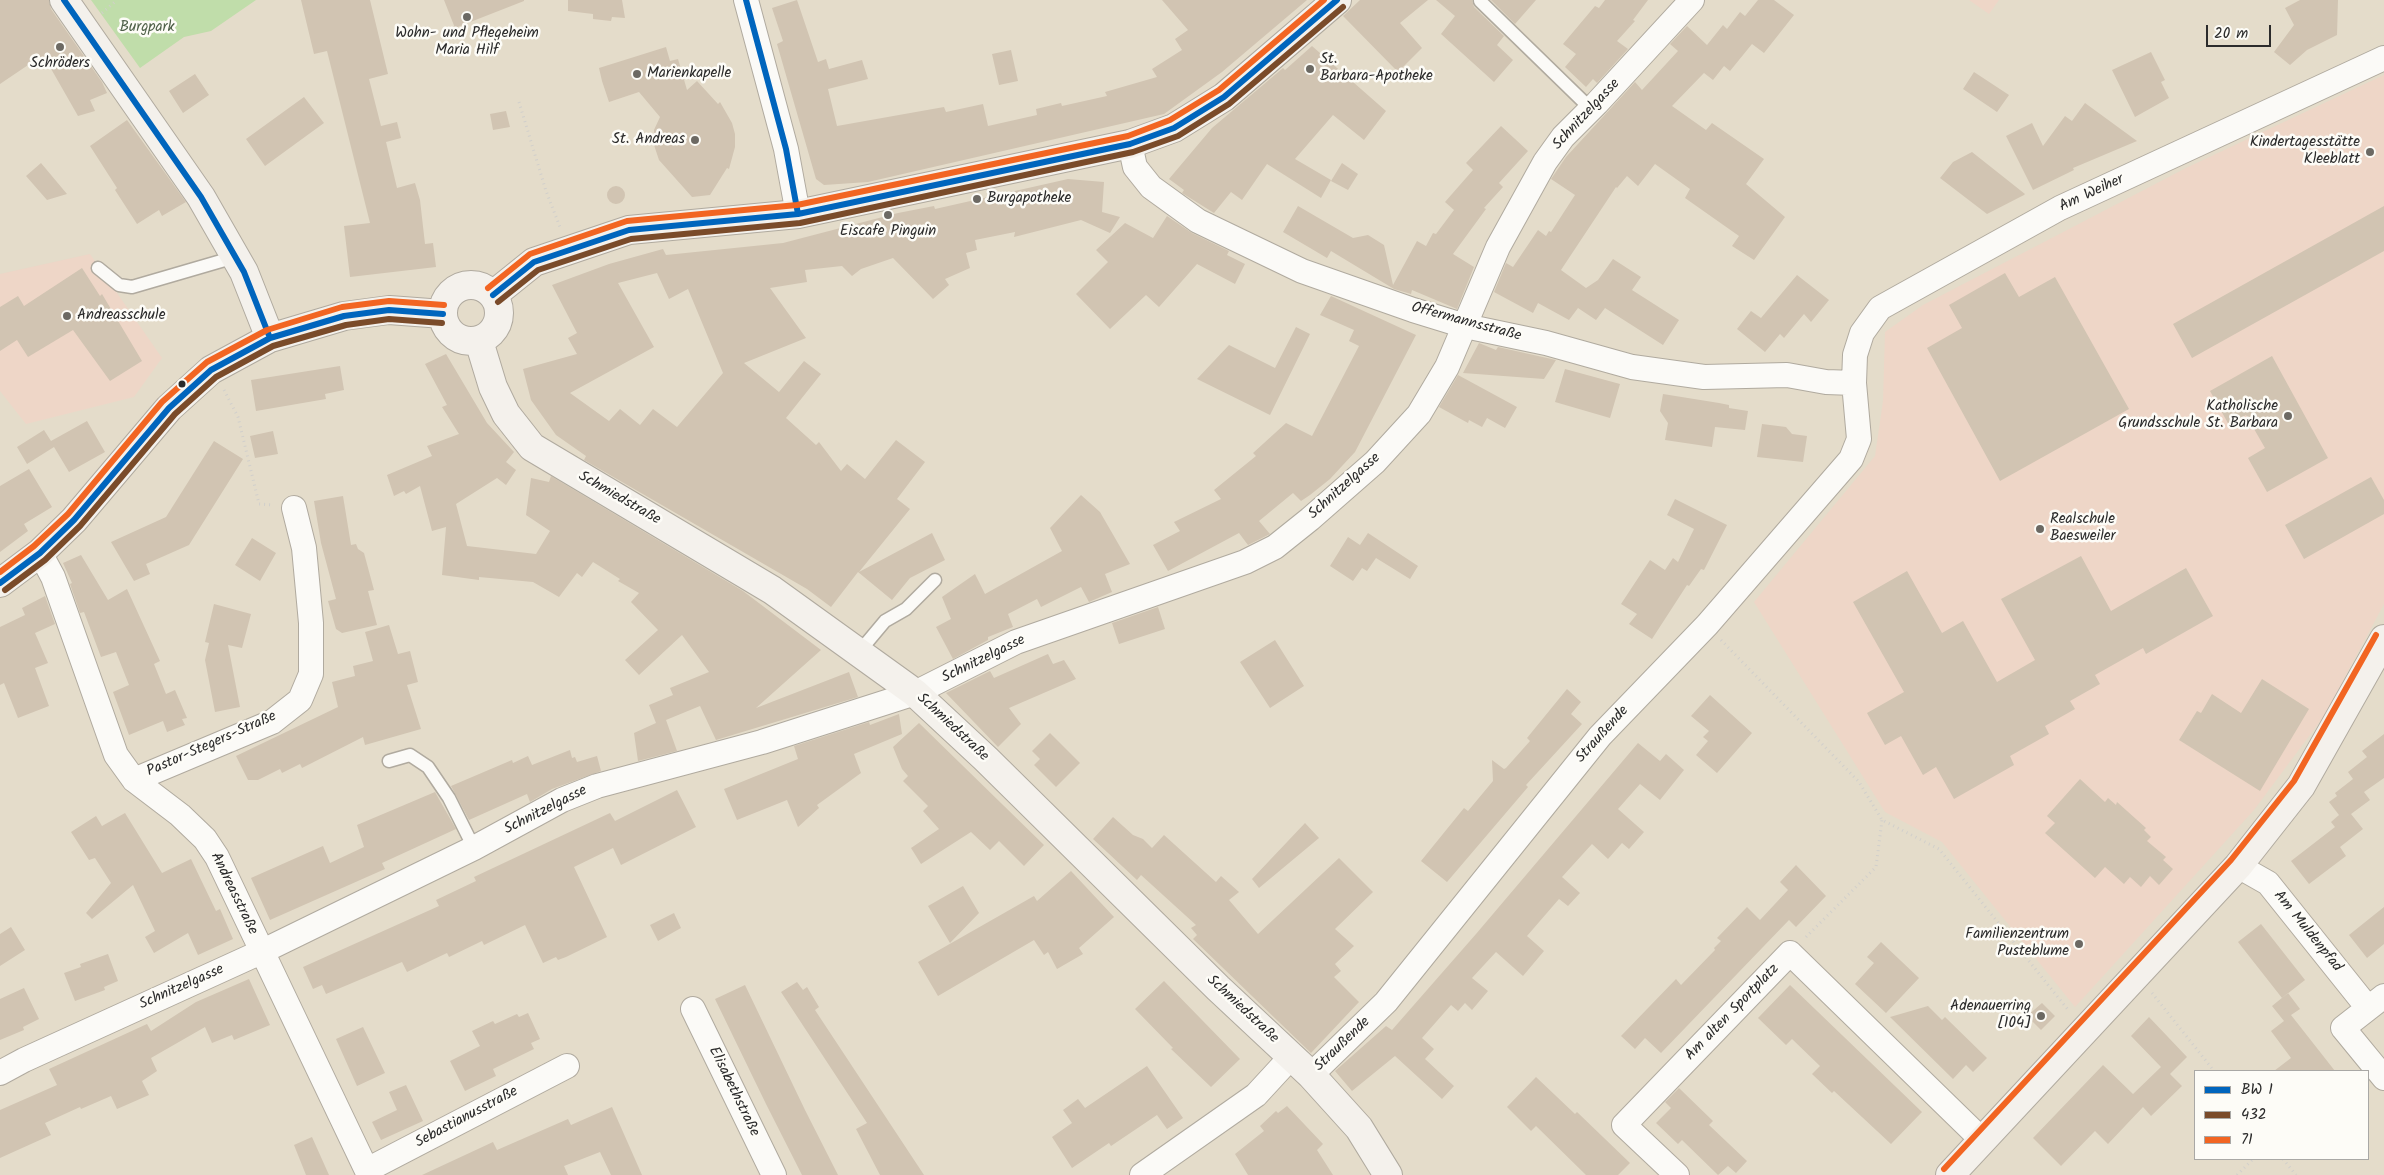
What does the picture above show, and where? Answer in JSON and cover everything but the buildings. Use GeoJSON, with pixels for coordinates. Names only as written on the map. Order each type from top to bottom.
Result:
{"type":"FeatureCollection","features":[{"type":"Feature","properties":{"kind":"street"},"geometry":{"type":"LineString","coordinates":[[64,0],[201,197],[244,272],[270,338]]}},
{"type":"Feature","properties":{"kind":"street"},"geometry":{"type":"LineString","coordinates":[[746,0],[786,149],[798,214]]}},
{"type":"Feature","properties":{"kind":"street"},"geometry":{"type":"LineString","coordinates":[[493,295],[534,262],[629,230],[798,214],[1130,144],[1174,128],[1224,97],[1338,0]]}},
{"type":"Feature","properties":{"kind":"street","name":"Schnitzelgasse"},"geometry":{"type":"LineString","coordinates":[[0,1073],[24,1060],[261,952],[474,848],[562,800],[597,786],[762,742],[915,693],[1016,642],[1245,562],[1275,547],[1375,462],[1418,414],[1447,367],[1498,247],[1528,190],[1563,137],[1692,0]]}},
{"type":"Feature","properties":{"kind":"street","name":"Am Weiher"},"geometry":{"type":"LineString","coordinates":[[1854,383],[1855,355],[1862,333],[1880,308],[2060,208],[2384,58]]}},
{"type":"Feature","properties":{"kind":"street","name":"Offermannsstraße"},"geometry":{"type":"LineString","coordinates":[[1130,144],[1135,167],[1151,187],[1198,221],[1302,271],[1465,326],[1546,343],[1632,367],[1704,377],[1787,375],[1826,382],[1854,383]]}},
{"type":"Feature","properties":{"kind":"street"},"geometry":{"type":"LineString","coordinates":[[461,286],[479,286],[493,295],[498,304],[498,323],[493,331],[479,340],[467,341],[458,338],[450,332],[443,314],[447,297],[461,286]]}},
{"type":"Feature","properties":{"kind":"street"},"geometry":{"type":"LineString","coordinates":[[0,583],[40,553],[74,520],[170,408],[210,370],[270,338],[344,316],[390,310],[443,314]]}},
{"type":"Feature","properties":{"kind":"street","name":"Schmiedstraße"},"geometry":{"type":"LineString","coordinates":[[479,340],[493,387],[506,414],[532,447],[772,590],[915,693],[986,759],[1218,988],[1311,1075],[1359,1128],[1388,1175]]}},
{"type":"Feature","properties":{"kind":"street","name":"Straußende"},"geometry":{"type":"LineString","coordinates":[[1311,1075],[1386,1002],[1600,736],[1707,625],[1851,459],[1859,440],[1854,383]]}},
{"type":"Feature","properties":{"kind":"street","name":"Pastor-Stegers-Straße"},"geometry":{"type":"LineString","coordinates":[[134,780],[272,722],[300,700],[311,674],[311,624],[304,548],[294,508]]}},
{"type":"Feature","properties":{"kind":"street","name":"Andreasstraße"},"geometry":{"type":"LineString","coordinates":[[40,553],[53,577],[116,755],[134,780],[180,815],[205,839],[217,857],[368,1172]]}},
{"type":"Feature","properties":{"kind":"street"},"geometry":{"type":"LineString","coordinates":[[1950,1175],[1981,1139],[2238,866],[2301,786],[2383,645]]}},
{"type":"Feature","properties":{"kind":"street","name":"Am Muldenpfad"},"geometry":{"type":"LineString","coordinates":[[2238,866],[2268,883],[2376,1002],[2343,1028],[2384,1078]]}},
{"type":"Feature","properties":{"kind":"street","name":"Am alten Sportplatz"},"geometry":{"type":"LineString","coordinates":[[1678,1175],[1624,1125],[1790,953],[1981,1139]]}},
{"type":"Feature","properties":{"kind":"street","name":"Elisabethstraße"},"geometry":{"type":"LineString","coordinates":[[693,1009],[774,1175]]}},
{"type":"Feature","properties":{"kind":"street","name":"Straußende"},"geometry":{"type":"LineString","coordinates":[[1142,1175],[1256,1095],[1291,1057]]}},
{"type":"Feature","properties":{"kind":"street","name":"Sebastianusstraße"},"geometry":{"type":"LineString","coordinates":[[368,1172],[567,1066]]}},
{"type":"Feature","properties":{"kind":"lane"},"geometry":{"type":"LineString","coordinates":[[1480,2],[1504,22],[1538,60],[1591,109]]}},
{"type":"Feature","properties":{"kind":"lane"},"geometry":{"type":"LineString","coordinates":[[98,268],[119,285],[132,287],[235,257]]}},
{"type":"Feature","properties":{"kind":"lane"},"geometry":{"type":"LineString","coordinates":[[859,652],[885,621],[906,609],[936,580]]}},
{"type":"Feature","properties":{"kind":"lane"},"geometry":{"type":"LineString","coordinates":[[389,761],[410,755],[428,767],[449,798],[474,848]]}},
{"type":"Feature","properties":{"kind":"path"},"geometry":{"type":"LineString","coordinates":[[520,102],[546,191],[561,230]]}},
{"type":"Feature","properties":{"kind":"path"},"geometry":{"type":"LineString","coordinates":[[210,370],[238,417],[259,504],[294,508]]}},
{"type":"Feature","properties":{"kind":"path"},"geometry":{"type":"LineString","coordinates":[[1707,625],[1859,782],[1882,820],[1939,849],[2084,1030]]}},
{"type":"Feature","properties":{"kind":"path"},"geometry":{"type":"LineString","coordinates":[[1790,953],[1876,867],[1882,820]]}},
{"type":"Feature","properties":{"kind":"path"},"geometry":{"type":"LineString","coordinates":[[2137,974],[2213,1070]]}},
{"type":"Feature","properties":{"kind":"path"},"geometry":{"type":"LineString","coordinates":[[2237,1175],[2252,1160]]}},
{"type":"Feature","properties":{"kind":"path"},"geometry":{"type":"LineString","coordinates":[[2284,1160],[2296,1175]]}},
{"type":"Feature","properties":{"kind":"shaded area"},"geometry":{"type":"Polygon","coordinates":[[[1969,0],[1999,0],[1989,14],[1969,0]]]}},
{"type":"Feature","properties":{"kind":"shaded area","name":"Realschule Baesweiler"},"geometry":{"type":"Polygon","coordinates":[[[2384,75],[2384,604],[2324,716],[2254,810],[2075,1007],[1942,842],[1885,812],[1754,602],[1875,456],[1883,401],[1885,332],[1923,305],[2186,168],[2384,75]]]}},
{"type":"Feature","properties":{"kind":"shaded area","name":"Andreasschule"},"geometry":{"type":"Polygon","coordinates":[[[90,254],[162,358],[134,397],[26,424],[0,391],[0,274],[90,254]]]}},
{"type":"Feature","properties":{"kind":"green space","name":"Burgpark"},"geometry":{"type":"Polygon","coordinates":[[[91,0],[256,0],[211,31],[184,37],[140,68],[91,0]]]}},
{"type":"Feature","properties":{"kind":"transit line"},"geometry":{"type":"LineString","coordinates":[[64,0],[201,197],[244,272],[270,338]]}},
{"type":"Feature","properties":{"kind":"transit line"},"geometry":{"type":"LineString","coordinates":[[746,0],[786,149],[798,214]]}},
{"type":"Feature","properties":{"kind":"transit line","name":"71"},"geometry":{"type":"LineString","coordinates":[[488,288],[530,254],[627,221],[797,205],[1128,136],[1170,120],[1219,90],[1324,0]]}},
{"type":"Feature","properties":{"kind":"transit line"},"geometry":{"type":"LineString","coordinates":[[493,295],[534,262],[629,230],[798,214],[1130,144],[1174,128],[1224,97],[1337,0]]}},
{"type":"Feature","properties":{"kind":"transit line","name":"432"},"geometry":{"type":"LineString","coordinates":[[498,302],[538,270],[631,239],[800,223],[1133,152],[1178,136],[1229,104],[1343,7]]}},
{"type":"Feature","properties":{"kind":"transit line","name":"71"},"geometry":{"type":"LineString","coordinates":[[0,572],[34,546],[68,514],[162,402],[207,362],[267,330],[342,307],[389,301],[444,305]]}},
{"type":"Feature","properties":{"kind":"transit line"},"geometry":{"type":"LineString","coordinates":[[0,583],[40,553],[74,520],[169,408],[211,370],[270,338],[344,316],[389,310],[443,314]]}},
{"type":"Feature","properties":{"kind":"transit line","name":"432"},"geometry":{"type":"LineString","coordinates":[[5,590],[45,560],[80,526],[175,414],[216,377],[273,346],[346,325],[389,319],[442,323]]}},
{"type":"Feature","properties":{"kind":"transit line","name":"71"},"geometry":{"type":"LineString","coordinates":[[1944,1169],[2231,860],[2294,781],[2376,635]]}},
{"type":"Feature","properties":{"kind":"place","name":"Wohn- und Pflegeheim Maria Hilf"},"geometry":{"type":"Point","coordinates":[467,17]}},
{"type":"Feature","properties":{"kind":"place","name":"Schröders"},"geometry":{"type":"Point","coordinates":[60,47]}},
{"type":"Feature","properties":{"kind":"place","name":"St. Barbara-Apotheke"},"geometry":{"type":"Point","coordinates":[1310,69]}},
{"type":"Feature","properties":{"kind":"place","name":"Marienkapelle"},"geometry":{"type":"Point","coordinates":[637,74]}},
{"type":"Feature","properties":{"kind":"place","name":"St. Andreas"},"geometry":{"type":"Point","coordinates":[695,140]}},
{"type":"Feature","properties":{"kind":"place","name":"Kindertagesstätte Kleeblatt"},"geometry":{"type":"Point","coordinates":[2370,152]}},
{"type":"Feature","properties":{"kind":"place","name":"Burgapotheke"},"geometry":{"type":"Point","coordinates":[977,199]}},
{"type":"Feature","properties":{"kind":"place","name":"Eiscafe Pinguin"},"geometry":{"type":"Point","coordinates":[888,215]}},
{"type":"Feature","properties":{"kind":"place","name":"Andreasschule"},"geometry":{"type":"Point","coordinates":[67,316]}},
{"type":"Feature","properties":{"kind":"place","name":"Katholische Grundsschule St. Barbara"},"geometry":{"type":"Point","coordinates":[2288,416]}},
{"type":"Feature","properties":{"kind":"place","name":"Realschule Baesweiler"},"geometry":{"type":"Point","coordinates":[2040,529]}},
{"type":"Feature","properties":{"kind":"place","name":"Familienzentrum Pusteblume"},"geometry":{"type":"Point","coordinates":[2079,944]}},
{"type":"Feature","properties":{"kind":"place","name":"Adenauerring [104]"},"geometry":{"type":"Point","coordinates":[2041,1016]}}]}
